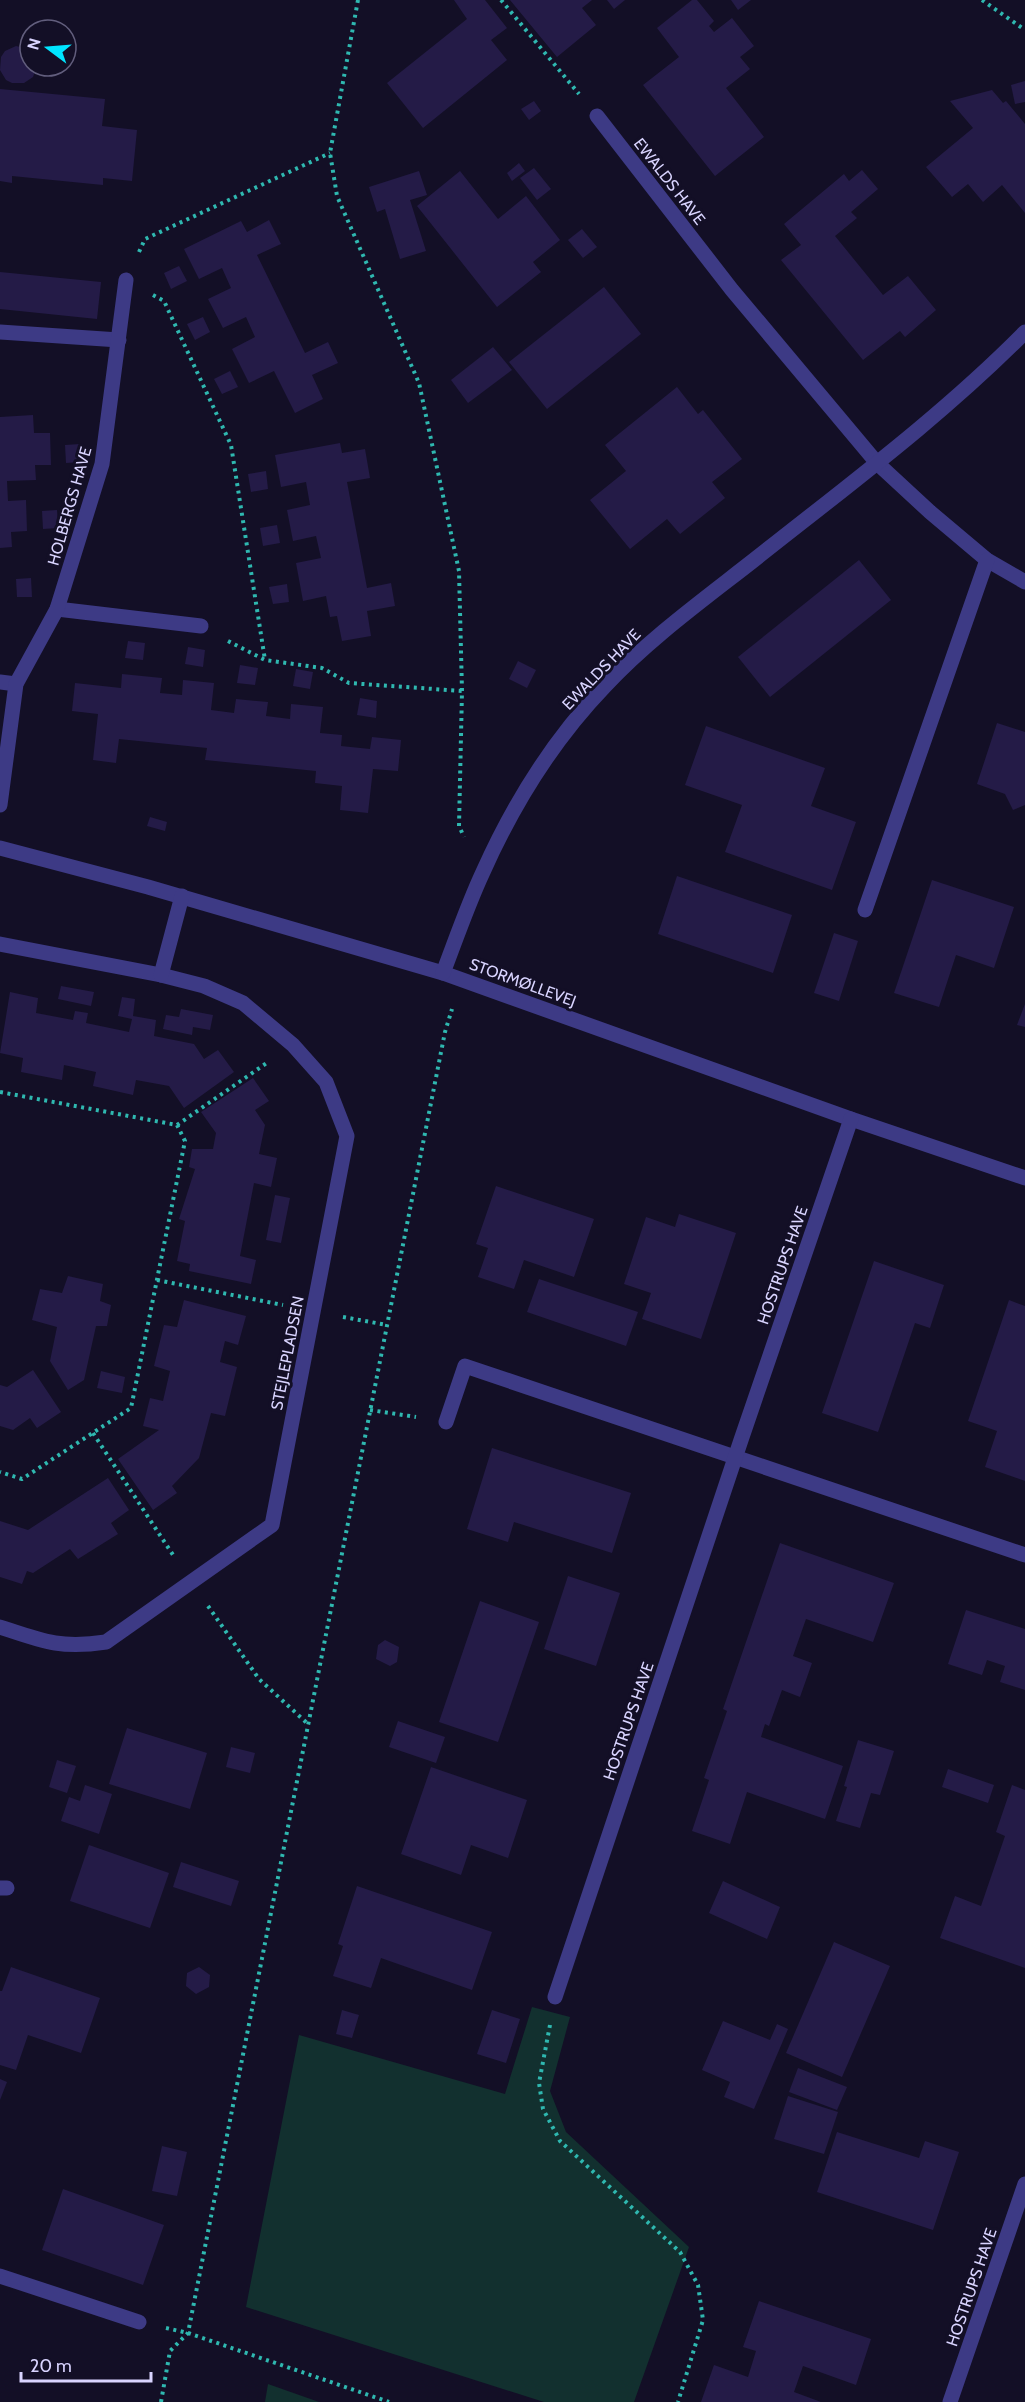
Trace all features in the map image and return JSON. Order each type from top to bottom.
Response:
[{"type":"street","name":"EWALDS HAVE","points":[[597,116],[732,290],[877,463],[987,561],[1025,582]]},
{"type":"street","name":"HOLBERGS HAVE","points":[[0,805],[8,683],[57,609],[102,464],[126,280]]},
{"type":"street","points":[[0,332],[119,340]]},
{"type":"street","name":"EWALDS HAVE","points":[[443,973],[483,873],[504,829],[535,777],[567,731],[604,687],[652,641],[877,463],[966,387],[1025,332]]},
{"type":"street","points":[[865,910],[987,561]]},
{"type":"street","points":[[57,609],[201,627]]},
{"type":"street","name":"STORMØLLEVEJ","points":[[0,848],[182,896],[443,973],[851,1119],[1025,1178]]},
{"type":"street","points":[[161,975],[182,896]]},
{"type":"street","name":"STEJLEPLADSEN","points":[[0,944],[161,975],[204,986],[243,1003],[293,1045],[326,1082],[347,1136],[272,1525],[106,1642],[80,1646],[55,1644],[0,1627]]},
{"type":"street","name":"HOSTRUPS HAVE","points":[[555,1997],[735,1457],[851,1119]]},
{"type":"street","points":[[446,1422],[465,1366],[1025,1555]]},
{"type":"street","name":"HOSTRUPS HAVE","points":[[950,2402],[1025,2184]]},
{"type":"street","points":[[0,2276],[139,2322]]},
{"type":"path","points":[[358,0],[330,153],[337,196],[419,383],[459,571],[462,691],[459,826],[483,873]]},
{"type":"path","points":[[501,0],[597,116]]},
{"type":"path","points":[[982,0],[1025,30]]},
{"type":"path","points":[[265,660],[231,445],[164,301],[126,280],[145,239],[330,153]]},
{"type":"path","points":[[201,627],[265,660],[322,668],[349,683],[462,691]]},
{"type":"path","points":[[161,2402],[170,2351],[188,2333],[445,1032],[461,979]]},
{"type":"path","points":[[0,1092],[177,1125],[293,1045]]},
{"type":"path","points":[[0,1472],[22,1479],[131,1408],[185,1141],[177,1125]]},
{"type":"path","points":[[157,1280],[387,1325]]},
{"type":"path","points":[[370,1410],[446,1422]]},
{"type":"path","points":[[555,1997],[539,2083],[543,2109],[560,2141],[680,2252],[698,2285],[704,2320],[678,2402]]},
{"type":"path","points":[[139,2322],[188,2333],[389,2402]]},
{"type":"green space","points":[[532,2007],[570,2017],[550,2091],[566,2132],[689,2247],[634,2402],[544,2402],[246,2307],[299,2035],[505,2094]]},
{"type":"green space","points":[[268,2384],[319,2402],[265,2402]]},
{"type":"building","points":[[454,0],[485,0],[507,28],[491,40],[507,60],[423,128],[387,83],[467,19]]},
{"type":"building","points":[[510,0],[592,0],[582,8],[596,25],[557,57]]},
{"type":"building","points":[[607,0],[625,0],[614,9]]},
{"type":"building","points":[[692,0],[697,0],[714,21],[709,26],[714,32],[732,18],[754,46],[740,57],[750,69],[726,88],[764,137],[715,176],[643,85],[679,57],[657,28]]},
{"type":"building","points":[[731,0],[751,0],[738,10]]},
{"type":"building","points":[[18,46],[18,78],[32,78],[24,83],[12,83],[6,80],[0,70],[1,57],[5,51]]},
{"type":"building","points":[[1025,81],[1025,102],[1015,104],[1011,85]]},
{"type":"building","points":[[0,89],[105,99],[102,126],[137,130],[132,181],[103,178],[103,185],[12,176],[12,183],[0,181]]},
{"type":"building","points":[[992,90],[1003,103],[1006,101],[1025,124],[1025,213],[1002,185],[983,202],[968,184],[952,197],[926,167],[973,128],[950,101]]},
{"type":"building","points":[[534,101],[541,111],[529,120],[521,109]]},
{"type":"building","points":[[519,163],[525,171],[512,181],[507,173]]},
{"type":"building","points":[[534,168],[551,189],[537,200],[520,178]]},
{"type":"building","points":[[862,170],[878,189],[851,212],[857,218],[835,236],[883,295],[908,276],[936,310],[905,337],[900,331],[863,360],[781,260],[801,245],[784,224],[844,174],[849,181]]},
{"type":"building","points":[[419,171],[427,195],[410,200],[426,251],[400,259],[385,209],[377,212],[369,187]]},
{"type":"building","points":[[460,171],[498,219],[526,196],[560,240],[533,262],[541,272],[497,307],[417,206]]},
{"type":"building","points":[[269,220],[281,244],[257,255],[305,353],[328,342],[338,363],[312,375],[323,399],[295,413],[274,371],[249,383],[232,349],[255,337],[246,317],[223,328],[208,299],[231,288],[222,268],[199,279],[184,249],[241,221],[247,232]]},
{"type":"building","points":[[582,229],[597,247],[583,258],[568,240]]},
{"type":"building","points":[[179,266],[187,281],[171,289],[164,273]]},
{"type":"building","points":[[0,272],[101,282],[97,319],[0,309]]},
{"type":"building","points":[[604,287],[641,334],[547,409],[509,362]]},
{"type":"building","points":[[203,317],[210,332],[195,340],[187,324]]},
{"type":"building","points":[[493,347],[512,370],[468,403],[451,380]]},
{"type":"building","points":[[230,371],[238,387],[222,394],[214,379]]},
{"type":"building","points":[[677,387],[698,414],[703,410],[742,459],[712,482],[725,498],[680,534],[667,519],[630,549],[590,500],[626,471],[605,445]]},
{"type":"building","points":[[33,415],[34,433],[50,433],[51,465],[35,465],[36,480],[7,481],[8,501],[26,500],[27,531],[11,532],[12,547],[0,548],[0,417]]},
{"type":"building","points":[[340,443],[342,453],[365,449],[370,478],[347,482],[367,588],[391,583],[395,606],[367,611],[371,636],[342,641],[337,616],[330,617],[326,596],[303,601],[296,563],[321,558],[316,536],[293,541],[287,510],[310,505],[306,482],[281,487],[275,455]]},
{"type":"building","points":[[80,444],[81,462],[66,463],[65,445]]},
{"type":"building","points":[[266,471],[268,489],[251,492],[248,474]]},
{"type":"building","points":[[57,510],[58,528],[43,529],[42,511]]},
{"type":"building","points":[[277,525],[280,543],[263,546],[260,528]]},
{"type":"building","points":[[859,560],[891,600],[770,697],[738,657]]},
{"type":"building","points":[[31,578],[32,597],[17,597],[16,579]]},
{"type":"building","points":[[287,584],[289,602],[273,604],[269,587]]},
{"type":"building","points":[[128,641],[145,643],[143,660],[125,658]]},
{"type":"building","points":[[188,647],[205,650],[203,667],[185,664]]},
{"type":"building","points":[[518,661],[536,670],[527,688],[509,679]]},
{"type":"building","points":[[240,665],[258,668],[255,685],[237,683]]},
{"type":"building","points":[[296,669],[313,672],[310,689],[293,686]]},
{"type":"building","points":[[122,674],[162,678],[160,693],[182,695],[183,680],[214,683],[211,710],[234,713],[236,699],[268,702],[266,716],[290,719],[291,704],[323,707],[320,733],[342,735],[341,746],[370,749],[372,737],[401,740],[398,771],[373,769],[368,813],[340,810],[342,786],[315,783],[316,771],[205,760],[207,748],[119,739],[116,763],[93,760],[98,714],[72,711],[75,683],[121,688]]},
{"type":"building","points":[[360,698],[377,701],[376,718],[357,715]]},
{"type":"building","points":[[997,723],[1025,732],[1025,805],[1013,810],[1005,794],[977,784]]},
{"type":"building","points":[[706,726],[825,768],[811,806],[856,822],[832,890],[725,852],[742,805],[685,785]]},
{"type":"building","points":[[150,817],[167,822],[165,831],[147,826]]},
{"type":"building","points":[[677,876],[792,915],[773,973],[658,934]]},
{"type":"building","points":[[932,880],[1014,907],[994,968],[956,955],[939,1007],[894,993]]},
{"type":"building","points":[[834,933],[858,941],[839,1001],[814,993]]},
{"type":"building","points":[[61,986],[94,992],[91,1006],[58,999]]},
{"type":"building","points":[[10,992],[38,998],[36,1013],[73,1020],[75,1011],[88,1013],[86,1023],[129,1032],[132,1019],[118,1016],[122,997],[135,999],[133,1016],[156,1020],[154,1036],[194,1044],[204,1059],[218,1050],[234,1072],[184,1108],[169,1086],[136,1080],[133,1095],[93,1086],[96,1072],[64,1065],[62,1080],[21,1072],[23,1058],[0,1053]]},
{"type":"building","points":[[1025,1004],[1025,1027],[1017,1025]]},
{"type":"building","points":[[181,1009],[213,1015],[210,1030],[193,1027],[192,1035],[163,1029],[166,1015],[179,1017]]},
{"type":"building","points":[[253,1078],[269,1101],[255,1110],[265,1125],[259,1154],[277,1158],[271,1187],[254,1183],[240,1256],[256,1260],[251,1284],[189,1271],[190,1264],[177,1261],[185,1221],[179,1219],[195,1169],[189,1167],[192,1149],[213,1149],[216,1133],[201,1112]]},
{"type":"building","points":[[496,1186],[594,1219],[574,1277],[524,1260],[514,1289],[478,1277],[488,1248],[476,1244]]},
{"type":"building","points":[[275,1195],[290,1198],[281,1243],[266,1240]]},
{"type":"building","points":[[679,1214],[736,1233],[701,1339],[642,1319],[651,1293],[624,1284],[646,1217],[675,1227]]},
{"type":"building","points":[[874,1261],[944,1285],[930,1328],[915,1323],[878,1432],[822,1413]]},
{"type":"building","points":[[68,1276],[103,1284],[100,1301],[111,1305],[107,1326],[96,1326],[84,1380],[68,1390],[50,1361],[57,1327],[32,1320],[40,1289],[62,1293]]},
{"type":"building","points":[[539,1279],[638,1312],[626,1346],[527,1312]]},
{"type":"building","points":[[184,1300],[246,1316],[238,1345],[225,1341],[220,1362],[237,1367],[225,1416],[211,1413],[199,1458],[172,1486],[177,1493],[153,1510],[118,1459],[159,1430],[143,1426],[150,1398],[163,1401],[170,1371],[154,1366],[164,1325],[177,1327]]},
{"type":"building","points":[[1009,1300],[1025,1306],[1025,1481],[985,1467],[997,1431],[968,1421]]},
{"type":"building","points":[[33,1370],[61,1412],[37,1428],[30,1418],[13,1430],[0,1426],[0,1385],[7,1387]]},
{"type":"building","points":[[101,1371],[125,1377],[122,1393],[97,1388]]},
{"type":"building","points":[[492,1448],[631,1493],[612,1553],[514,1522],[508,1542],[467,1529]]},
{"type":"building","points":[[108,1478],[129,1510],[111,1523],[118,1534],[78,1559],[70,1549],[33,1573],[27,1571],[22,1584],[0,1577],[0,1521],[28,1530]]},
{"type":"building","points":[[780,1543],[894,1583],[873,1642],[806,1619],[793,1656],[812,1663],[800,1697],[782,1690],[769,1726],[765,1724],[761,1737],[843,1766],[825,1819],[747,1792],[730,1844],[692,1831],[709,1780],[704,1778],[727,1711],[723,1709]]},
{"type":"building","points":[[568,1576],[620,1593],[596,1666],[544,1649]]},
{"type":"building","points":[[480,1601],[539,1622],[498,1742],[439,1722]]},
{"type":"building","points":[[966,1610],[1025,1629],[1025,1690],[1000,1682],[1005,1666],[987,1660],[982,1675],[948,1664]]},
{"type":"building","points":[[385,1640],[399,1647],[397,1662],[390,1666],[376,1659],[378,1645]]},
{"type":"building","points":[[398,1721],[445,1737],[436,1763],[389,1747]]},
{"type":"building","points":[[127,1728],[207,1753],[190,1809],[109,1784]]},
{"type":"building","points":[[858,1740],[894,1751],[880,1795],[871,1793],[860,1828],[836,1821]]},
{"type":"building","points":[[231,1747],[255,1753],[250,1773],[226,1767]]},
{"type":"building","points":[[57,1760],[76,1766],[67,1793],[49,1787]]},
{"type":"building","points":[[431,1767],[527,1800],[508,1858],[471,1845],[461,1875],[401,1854]]},
{"type":"building","points":[[948,1769],[994,1785],[988,1803],[942,1787]]},
{"type":"building","points":[[85,1785],[112,1794],[99,1834],[61,1821],[69,1797],[80,1801]]},
{"type":"building","points":[[1012,1785],[1025,1790],[1025,1968],[940,1938],[955,1896],[981,1906],[1005,1836],[996,1832]]},
{"type":"building","points":[[89,1845],[169,1873],[150,1928],[70,1901]]},
{"type":"building","points":[[181,1862],[239,1881],[231,1906],[173,1887]]},
{"type":"building","points":[[723,1881],[780,1907],[767,1939],[709,1913]]},
{"type":"building","points":[[357,1886],[492,1932],[472,1990],[381,1958],[371,1988],[333,1976],[343,1946],[338,1944]]},
{"type":"building","points":[[834,1942],[890,1966],[842,2077],[786,2053]]},
{"type":"building","points":[[11,1967],[100,1998],[81,2053],[28,2035],[16,2070],[0,2065],[0,1991],[2,1991]]},
{"type":"building","points":[[199,1967],[210,1975],[209,1987],[196,1994],[186,1986],[187,1973]]},
{"type":"building","points":[[342,2010],[359,2015],[352,2038],[336,2034]]},
{"type":"building","points":[[492,2010],[520,2019],[506,2063],[477,2054]]},
{"type":"building","points":[[723,2021],[770,2040],[777,2024],[788,2029],[754,2109],[724,2097],[730,2082],[702,2070]]},
{"type":"building","points":[[798,2068],[847,2087],[837,2110],[789,2092]]},
{"type":"building","points":[[0,2079],[7,2082],[0,2100]]},
{"type":"building","points":[[788,2096],[838,2112],[824,2154],[774,2139]]},
{"type":"building","points":[[837,2132],[919,2158],[925,2141],[959,2152],[933,2230],[817,2192]]},
{"type":"building","points":[[162,2146],[187,2152],[177,2196],[152,2191]]},
{"type":"building","points":[[63,2189],[164,2225],[143,2285],[42,2250]]},
{"type":"building","points":[[759,2301],[871,2339],[856,2385],[803,2366],[794,2392],[821,2402],[701,2402],[714,2365],[748,2377],[756,2351],[743,2347]]}]
